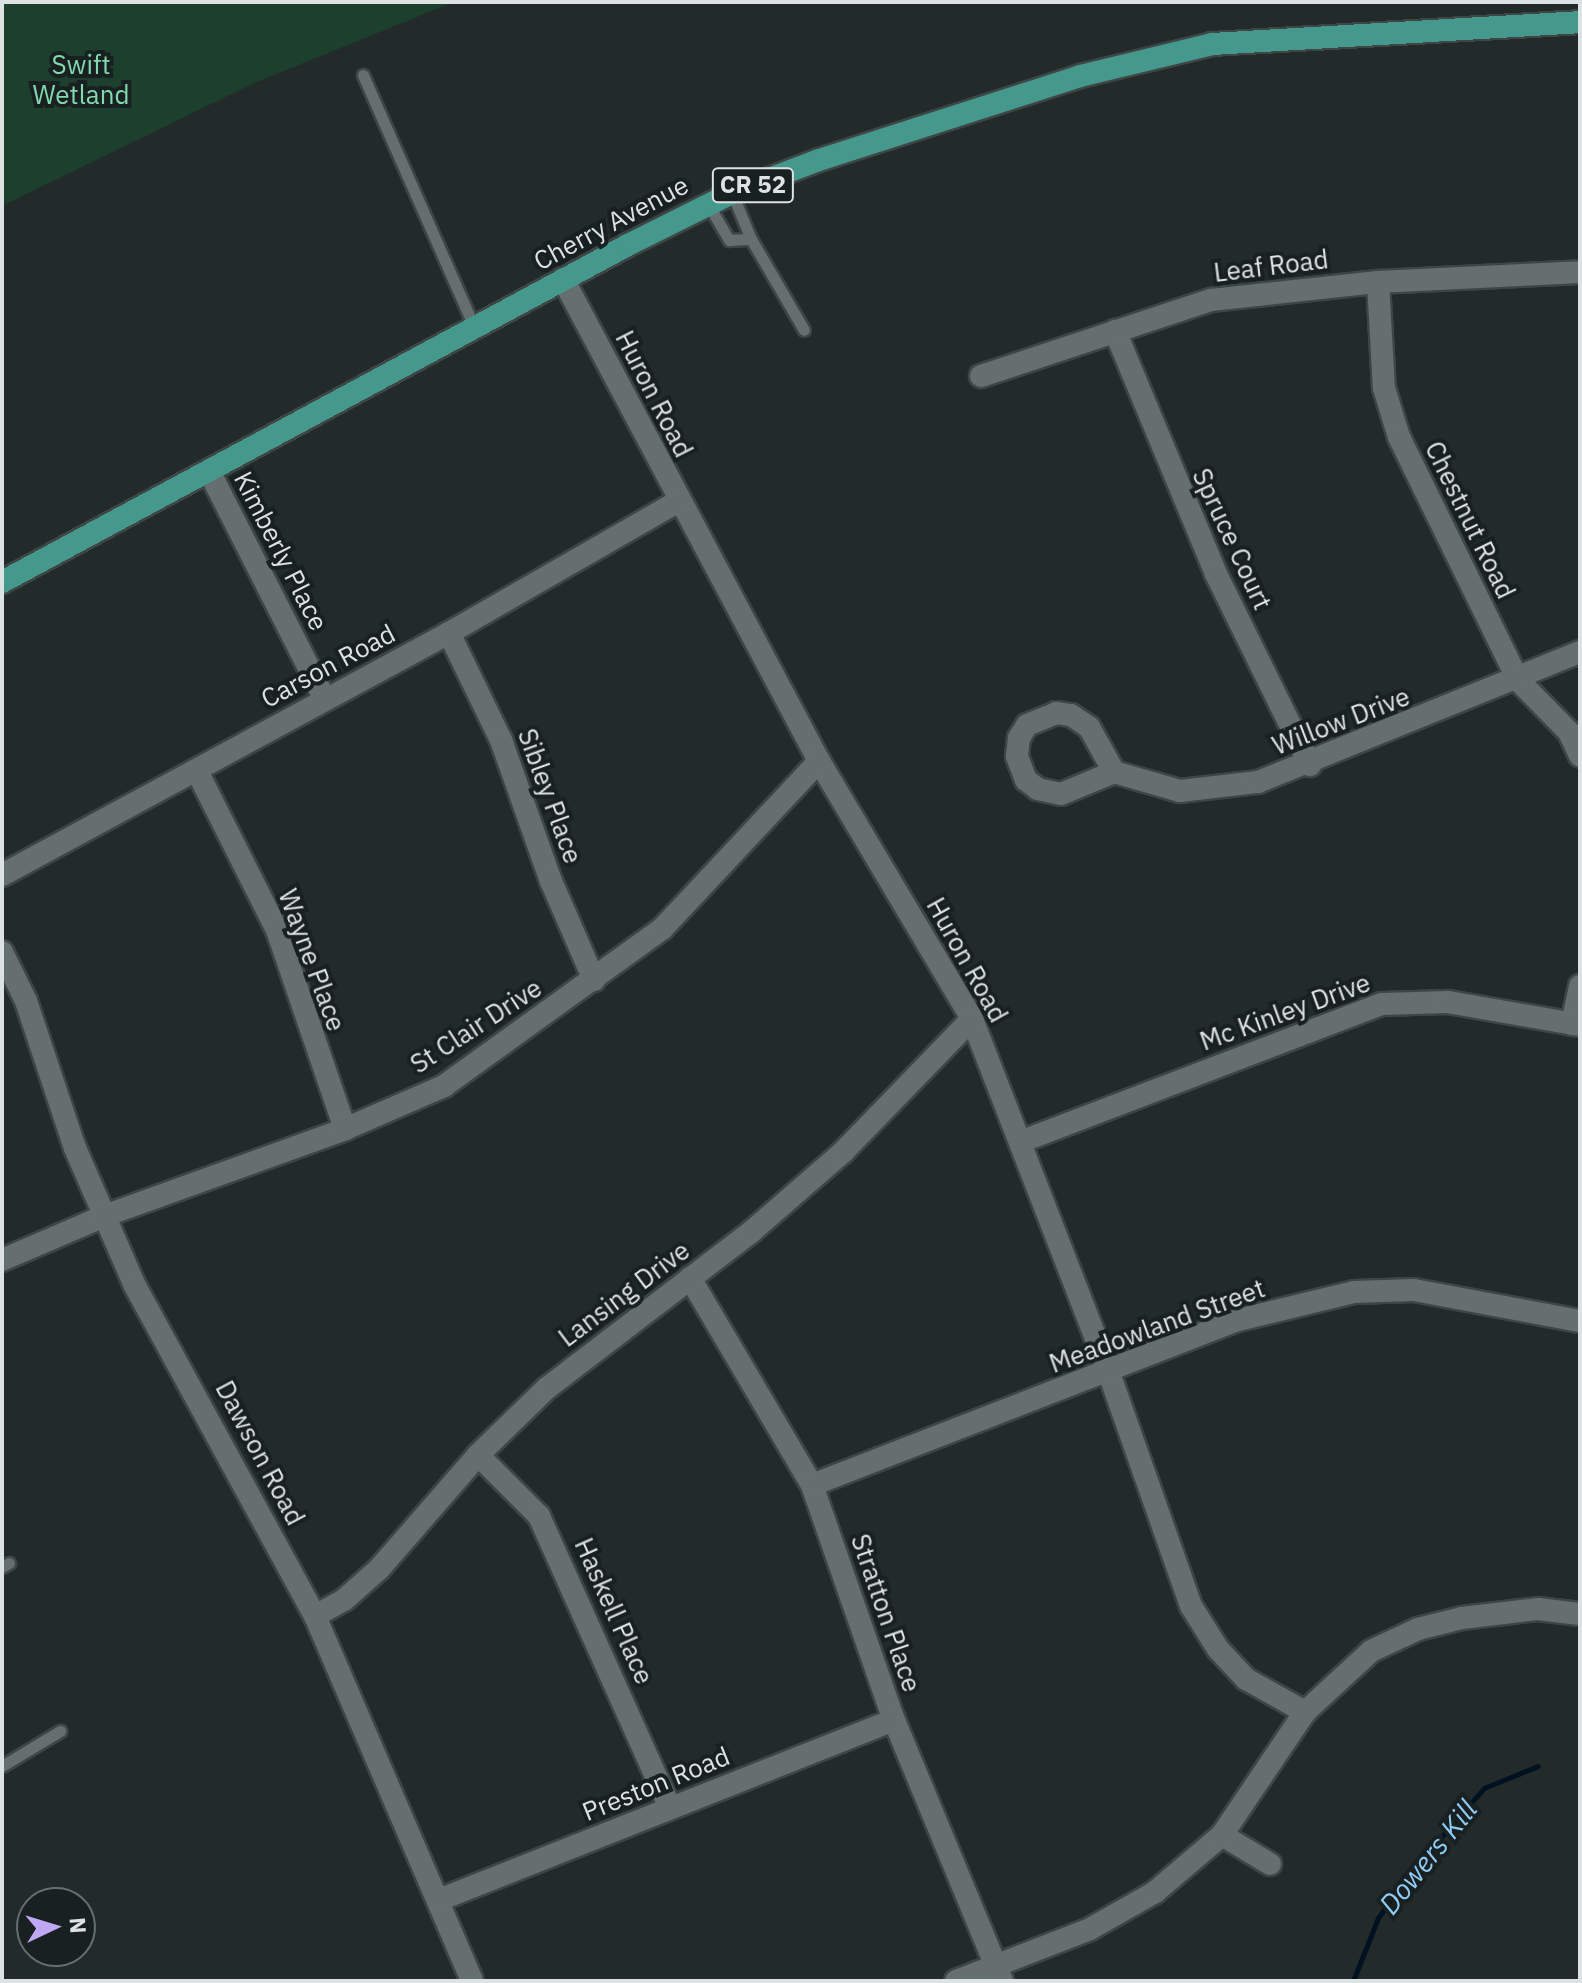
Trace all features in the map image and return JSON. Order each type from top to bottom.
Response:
[{"type":"main road","name":"Cherry Avenue","points":[[2,582],[563,279],[732,193],[1151,56],[1263,39],[1580,22]]},
{"type":"street","name":"Leaf Road","points":[[981,376],[1211,300],[1378,282],[1580,272]]},
{"type":"street","name":"Huron Road","points":[[563,279],[677,502],[819,761],[972,1019],[1109,1373],[1191,1606],[1218,1649],[1246,1679],[1305,1712]]},
{"type":"street","name":"Chestnut Road","points":[[1378,282],[1384,388],[1399,437],[1518,680],[1569,732],[1580,756]]},
{"type":"street","name":"Spruce Court","points":[[1115,331],[1216,574],[1310,765]]},
{"type":"street","name":"Kimberly Place","points":[[209,471],[324,698]]},
{"type":"street","name":"Carson Road","points":[[2,875],[449,633],[677,502]]},
{"type":"street","name":"Sibley Place","points":[[449,633],[501,740],[551,881],[594,980]]},
{"type":"street","name":"Willow Drive","points":[[1114,772],[1180,791],[1206,792],[1310,765],[1580,652]]},
{"type":"street","name":"St Clair Drive","points":[[2,1260],[104,1216],[345,1129],[444,1086],[662,929],[819,761]]},
{"type":"street","name":"Wayne Place","points":[[197,771],[277,930],[345,1129]]},
{"type":"street","name":"Dawson Road","points":[[2,952],[26,1001],[75,1148],[135,1286],[315,1616],[472,1981]]},
{"type":"street","points":[[1576,1024],[1580,986]]},
{"type":"street","name":"Mc Kinley Drive","points":[[1020,1142],[1382,1004],[1448,1002],[1576,1024]]},
{"type":"street","name":"Lansing Drive","points":[[315,1616],[344,1600],[379,1569],[478,1455],[547,1388],[690,1278],[843,1152],[972,1019]]},
{"type":"street","name":"Stratton Place","points":[[690,1278],[812,1485],[894,1720],[999,1973]]},
{"type":"street","name":"Meadowland Street","points":[[812,1485],[1109,1373],[1234,1321],[1354,1292],[1414,1290],[1498,1301],[1580,1321]]},
{"type":"street","name":"Haskell Place","points":[[478,1455],[539,1516],[670,1808]]},
{"type":"street","points":[[956,1981],[999,1973],[1090,1929],[1155,1892],[1222,1835],[1305,1712],[1352,1664],[1418,1629],[1506,1611],[1580,1614]]},
{"type":"street","name":"Preston Road","points":[[439,1900],[894,1720]]},
{"type":"street","points":[[1222,1835],[1270,1864]]},
{"type":"lane","points":[[363,75],[474,327]]},
{"type":"lane","points":[[732,193],[751,239],[804,330]]},
{"type":"lane","points":[[708,204],[729,240],[751,239]]},
{"type":"lane","points":[[2,1766],[60,1731]]},
{"type":"green space","name":"Swift Wetland","points":[[2,2],[454,2],[254,83],[2,206]]},
{"type":"waterway","name":"Dowers Kill","points":[[1353,1981],[1378,1918],[1409,1874],[1484,1788],[1538,1766]]}]
